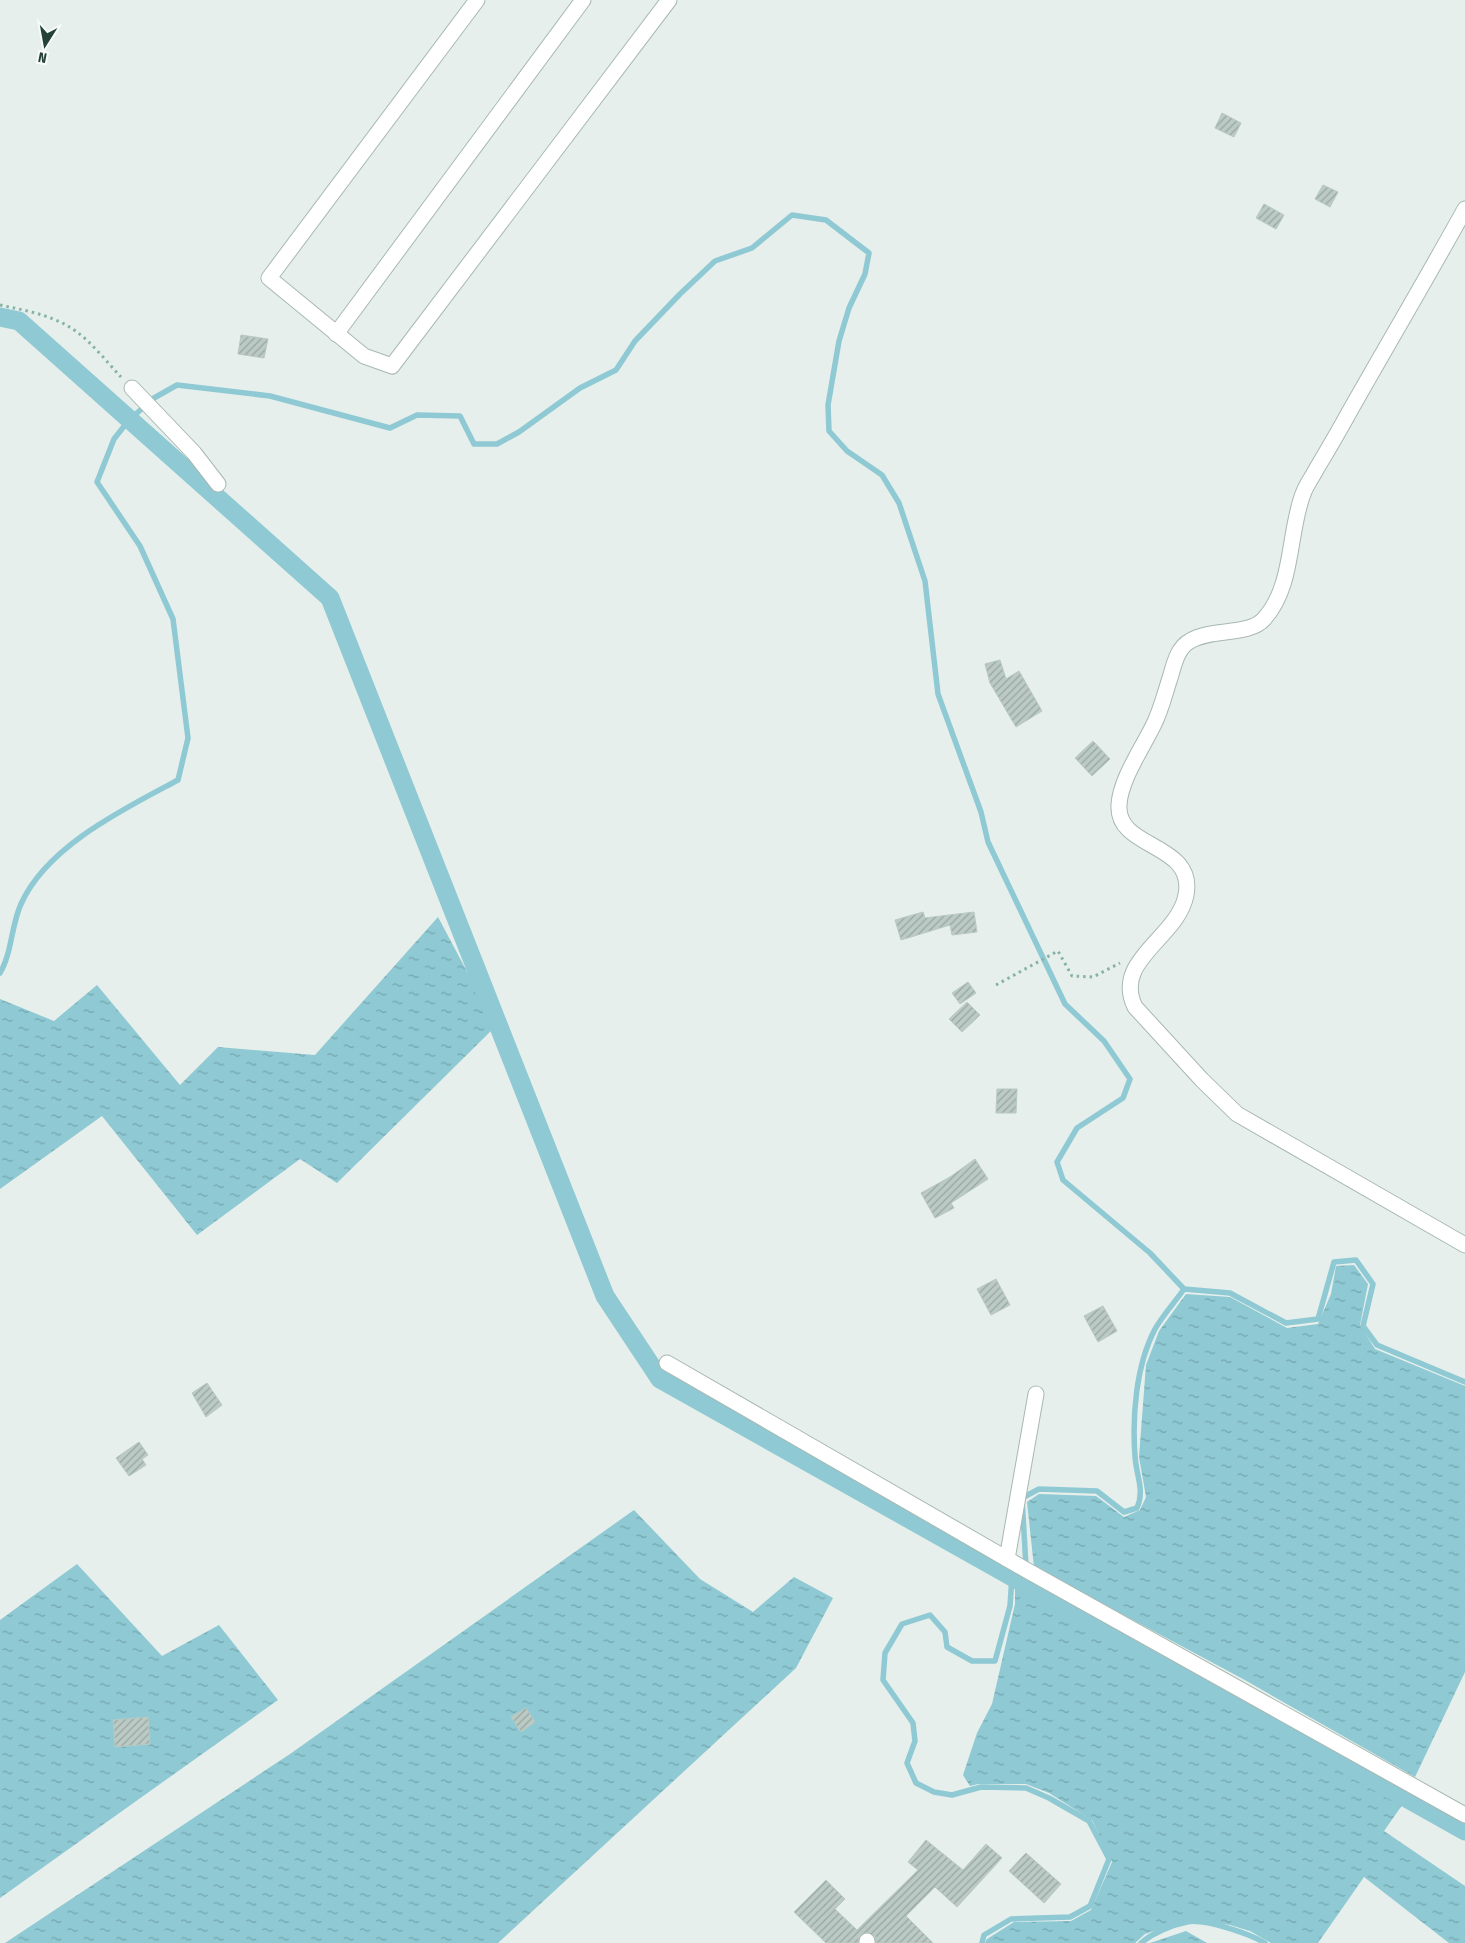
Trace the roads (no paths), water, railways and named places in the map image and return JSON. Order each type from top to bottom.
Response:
[{"type":"street","points":[[477,0],[269,278],[364,356],[392,366],[669,0]]},
{"type":"street","points":[[336,334],[583,0]]},
{"type":"street","points":[[1465,209],[1303,494],[1282,586],[1274,606],[1262,621],[1242,629],[1203,634],[1188,642],[1178,653],[1155,722],[1122,790],[1118,806],[1122,820],[1130,832],[1181,864],[1187,880],[1186,896],[1181,910],[1133,971],[1129,985],[1130,996],[1135,1008],[1236,1114],[1465,1245]]},
{"type":"street","points":[[132,388],[194,453],[218,484]]},
{"type":"street","points":[[667,1363],[1024,1569],[1465,1815]]},
{"type":"street","points":[[1007,1559],[1036,1394]]},
{"type":"water","points":[[438,917],[496,1026],[337,1183],[300,1159],[197,1235],[102,1116],[0,1189],[0,999],[54,1021],[97,985],[180,1085],[218,1047],[315,1055]]},
{"type":"water","points":[[1354,1265],[1368,1284],[1360,1325],[1375,1349],[1465,1386],[1465,1672],[1415,1777],[1243,1679],[1034,1567],[1027,1502],[1039,1494],[1096,1496],[1124,1517],[1140,1510],[1146,1497],[1139,1457],[1146,1365],[1159,1331],[1186,1294],[1230,1297],[1287,1328],[1318,1324],[1331,1294],[1336,1266]]},
{"type":"water","points":[[634,1510],[700,1579],[753,1612],[794,1577],[833,1598],[796,1668],[498,1943],[5,1943],[290,1754]]},
{"type":"water","points":[[77,1564],[162,1656],[219,1625],[278,1700],[0,1898],[0,1620]]},
{"type":"water","points":[[1015,1583],[1405,1801],[1384,1831],[1465,1886],[1465,1943],[1449,1943],[1364,1877],[1318,1943],[1271,1943],[1250,1931],[1230,1925],[1190,1919],[1145,1934],[1135,1943],[985,1943],[987,1939],[1014,1922],[1071,1921],[1091,1910],[1112,1862],[1092,1820],[1049,1793],[1026,1784],[978,1784],[970,1786],[963,1775],[977,1733],[992,1704],[1015,1604]]},
{"type":"water","points":[[1186,1931],[1207,1943],[1150,1943]]},
{"type":"waterway","points":[[0,973],[7,957],[18,912],[33,883],[49,864],[89,831],[134,803],[178,780],[188,738],[173,619],[140,546],[97,482],[114,439],[129,420],[154,398],[177,385],[270,396],[390,428],[417,415],[460,416],[474,444],[497,444],[519,432],[580,388],[616,370],[635,341],[715,261],[752,248],[792,215],[826,220],[869,253],[865,274],[849,308],[839,341],[828,405],[829,431],[847,451],[882,475],[899,503],[925,581],[938,694],[981,812],[988,842],[1065,1004],[1104,1041],[1130,1079],[1123,1098],[1077,1128],[1057,1162],[1063,1180],[1150,1253],[1184,1289],[1230,1293],[1286,1323],[1318,1319],[1334,1262],[1356,1260],[1373,1284],[1363,1326],[1377,1345],[1465,1382]]},
{"type":"waterway","points":[[0,317],[19,321],[330,598],[605,1296],[660,1379],[1465,1831]]},
{"type":"waterway","points":[[982,1943],[984,1935],[1011,1919],[1070,1917],[1090,1906],[1109,1859],[1089,1821],[1049,1798],[1026,1788],[981,1787],[952,1795],[934,1792],[916,1783],[907,1763],[915,1741],[913,1723],[883,1680],[885,1653],[902,1624],[930,1615],[945,1632],[947,1647],[972,1661],[995,1661],[1010,1606],[1012,1576],[1026,1566],[1022,1498],[1039,1489],[1097,1491],[1124,1512],[1137,1508],[1140,1489],[1135,1456],[1134,1424],[1143,1358],[1155,1329],[1184,1289]]},
{"type":"waterway","points":[[1141,1943],[1169,1927],[1195,1921],[1227,1928],[1249,1935],[1265,1943]]}]
